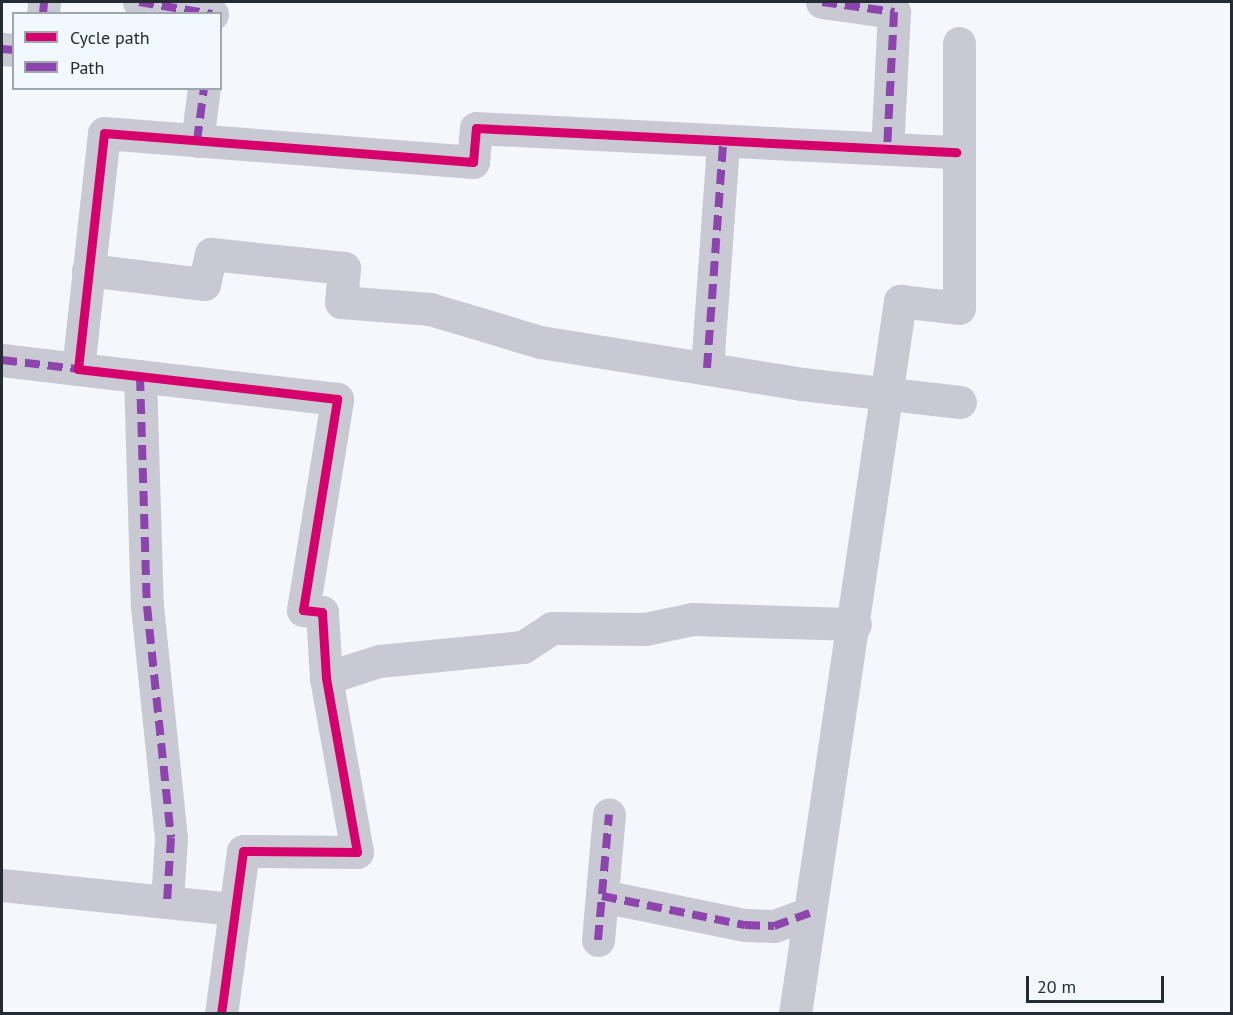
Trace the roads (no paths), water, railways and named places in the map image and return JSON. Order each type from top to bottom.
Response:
[{"type":"street","points":[[139,2],[200,12]]},
{"type":"street","points":[[822,2],[894,12],[887,149]]},
{"type":"street","points":[[795,1014],[855,624],[900,301],[959,308],[957,152],[959,43]]},
{"type":"street","points":[[197,141],[204,90]]},
{"type":"street","points":[[78,369],[104,133],[473,162],[476,128],[723,143],[957,152]]},
{"type":"street","points":[[707,368],[723,143]]},
{"type":"street","points":[[88,270],[204,284],[211,254],[344,268],[341,302],[430,309],[540,342],[707,368],[960,402]]},
{"type":"street","points":[[2,360],[337,399],[303,610],[322,612],[326,678],[357,852],[243,851],[221,1014]]},
{"type":"street","points":[[140,376],[147,606],[171,838],[167,902]]},
{"type":"street","points":[[326,678],[379,661],[523,647],[552,628],[645,629],[692,619],[855,624]]},
{"type":"street","points":[[598,940],[609,814]]},
{"type":"street","points":[[2,885],[235,909]]},
{"type":"street","points":[[602,896],[745,925],[774,926],[810,913]]}]
